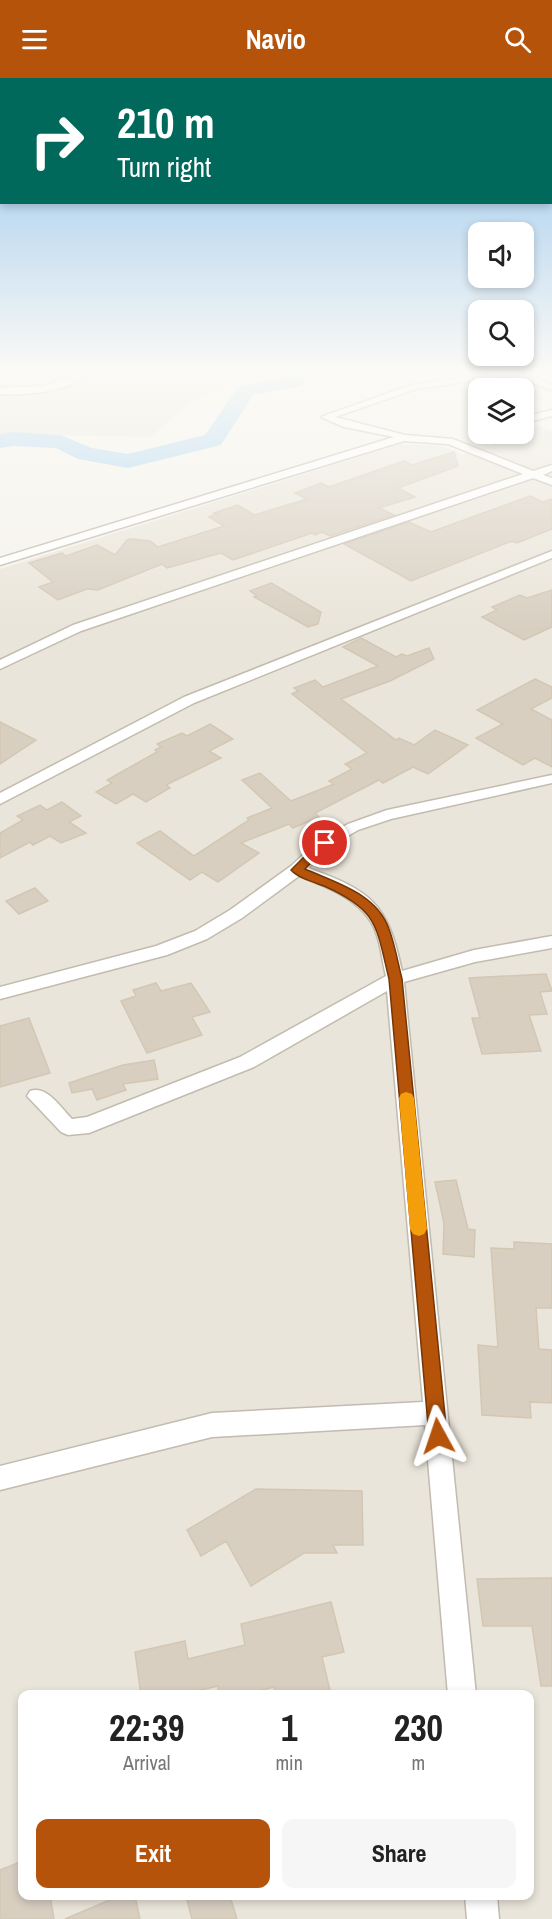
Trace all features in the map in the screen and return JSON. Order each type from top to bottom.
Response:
[{"type":"street","points":[[0,562],[335,459]]},
{"type":"street","points":[[494,459],[552,482]]},
{"type":"street","points":[[0,665],[77,628],[552,468]]},
{"type":"street","points":[[0,799],[189,700],[552,554]]},
{"type":"street","points":[[0,993],[161,951],[201,935],[236,914],[297,870],[325,843],[353,827],[387,815],[552,779]]},
{"type":"street","points":[[297,870],[349,893],[369,907],[383,928],[395,979],[462,1690]]},
{"type":"street","points":[[37,1096],[68,1127],[89,1125],[248,1062],[395,979],[474,956],[552,942]]},
{"type":"street","points":[[0,1478],[212,1425],[436,1413]]},
{"type":"street","points":[[481,1900],[483,1919]]},
{"type":"shaded area","points":[[352,459],[552,459],[552,1919],[0,1919],[0,569]]},
{"type":"building","points":[[432,459],[456,459],[458,466],[398,488],[415,497],[379,508],[394,515],[330,536],[322,532],[315,535],[312,533],[233,560],[221,553],[167,568],[162,564],[98,590],[87,589],[58,600],[39,587],[53,582],[29,563],[62,553],[66,556],[97,545],[115,555],[127,540],[131,539],[150,541],[158,547],[224,526],[209,517],[238,505],[254,515],[307,499],[295,493],[321,483],[329,487],[404,461],[412,465]]},
{"type":"building","points":[[530,496],[543,502],[552,499],[552,529],[517,543],[512,541],[411,581],[344,544],[409,522],[431,532]]},
{"type":"building","points":[[271,583],[321,612],[318,624],[308,627],[254,597],[257,596],[250,591]]},
{"type":"building","points":[[552,590],[552,627],[524,640],[482,617],[497,610],[492,607],[520,595],[527,598]]},
{"type":"building","points":[[361,638],[396,657],[402,654],[407,656],[429,648],[434,659],[390,681],[341,699],[396,740],[399,738],[414,745],[435,730],[468,745],[428,774],[413,767],[383,783],[379,780],[315,813],[319,817],[293,828],[289,824],[241,843],[259,853],[218,882],[202,872],[190,880],[137,843],[160,831],[194,856],[249,820],[247,818],[272,808],[242,780],[260,773],[291,801],[334,784],[329,781],[352,769],[345,764],[367,753],[292,694],[298,691],[294,688],[315,680],[323,687],[378,666],[343,647]]},
{"type":"building","points":[[535,679],[552,687],[552,698],[531,709],[552,720],[552,767],[535,758],[523,765],[476,738],[503,724],[477,710]]},
{"type":"building","points":[[0,722],[36,740],[0,764]]},
{"type":"building","points":[[210,724],[233,739],[209,751],[221,758],[166,785],[170,788],[146,802],[133,794],[116,804],[96,792],[112,783],[107,780],[157,752],[155,750],[161,747],[157,744],[182,733],[187,736]]},
{"type":"building","points":[[62,802],[81,816],[69,822],[86,833],[61,843],[50,836],[33,845],[30,842],[0,858],[0,833],[23,820],[17,816],[40,805],[47,810]]},
{"type":"building","points":[[35,888],[48,901],[19,914],[6,901]]},
{"type":"building","points":[[546,974],[552,991],[540,992],[547,1014],[529,1015],[541,1051],[482,1054],[472,1018],[480,1018],[469,978]]},
{"type":"building","points":[[156,983],[161,991],[191,983],[210,1012],[192,1017],[202,1035],[147,1053],[121,1001],[136,996],[133,990]]},
{"type":"building","points":[[29,1018],[50,1073],[0,1087],[0,1026]]},
{"type":"building","points":[[154,1060],[158,1079],[123,1084],[126,1090],[97,1100],[92,1089],[72,1093],[69,1083],[123,1065]]},
{"type":"building","points":[[456,1180],[468,1229],[475,1230],[474,1257],[443,1254],[444,1223],[435,1182]]},
{"type":"building","points":[[514,1242],[552,1244],[552,1308],[536,1308],[539,1349],[552,1350],[552,1403],[530,1402],[531,1418],[482,1415],[478,1345],[498,1347],[491,1248],[514,1249]]},
{"type":"building","points":[[256,1489],[362,1491],[363,1545],[333,1545],[337,1553],[304,1553],[251,1586],[226,1541],[201,1556],[187,1530]]},
{"type":"building","points":[[552,1578],[552,1686],[541,1686],[532,1626],[483,1626],[477,1579]]},
{"type":"building","points":[[331,1602],[344,1652],[322,1657],[330,1690],[275,1690],[274,1687],[262,1690],[218,1690],[218,1686],[201,1690],[140,1690],[135,1652],[185,1641],[188,1659],[245,1645],[241,1624]]},
{"type":"building","points":[[18,1863],[18,1900],[51,1900],[54,1919],[0,1919],[0,1870]]},
{"type":"building","points":[[110,1900],[136,1900],[140,1919],[65,1919]]},
{"type":"building","points":[[187,1900],[231,1900],[237,1919],[192,1919]]},
{"type":"waterway","points":[[115,459],[128,461],[136,459]]},
{"type":"slow traffic","points":[[406,1098],[419,1229]]},
{"type":"route","points":[[325,843],[297,870],[349,893],[369,907],[383,928],[395,979],[438,1436]]}]
